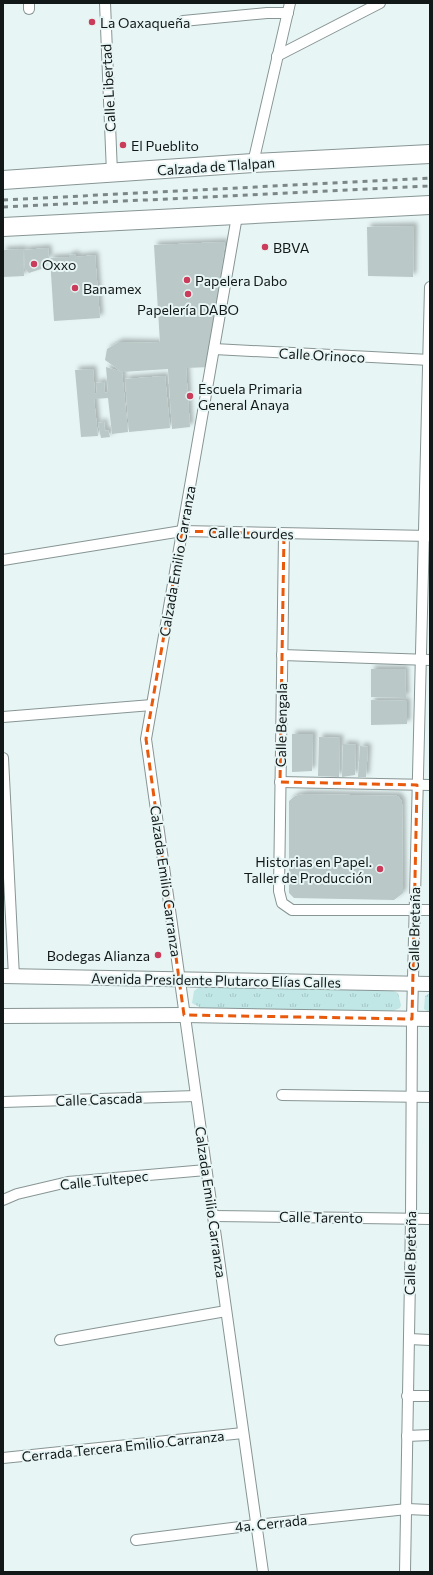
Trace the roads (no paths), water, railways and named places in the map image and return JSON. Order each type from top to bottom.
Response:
[{"type":"highway","name":"Calzada de Tlalpan","points":[[3,180],[253,163],[430,154]]},
{"type":"highway","points":[[3,227],[430,205]]},
{"type":"main road","name":"Avenida Presidente Plutarco Elías Calles","points":[[8,976],[430,984]]},
{"type":"main road","points":[[3,1016],[184,1015],[430,1019]]},
{"type":"street","name":"Calle Libertad","points":[[104,3],[112,173]]},
{"type":"street","points":[[277,56],[380,3]]},
{"type":"street","points":[[183,21],[267,13],[289,8],[253,163]]},
{"type":"street","name":"Calzada Emilio Carranza","points":[[237,216],[146,739],[263,1572]]},
{"type":"street","name":"Calle Bretaña","points":[[405,1572],[414,910],[417,785],[426,660],[430,287]]},
{"type":"street","name":"Calle Orinoco","points":[[214,349],[429,360]]},
{"type":"street","name":"Calle Lourdes","points":[[3,560],[182,531],[427,536]]},
{"type":"street","name":"Calle Bengala","points":[[284,534],[279,891],[282,903],[292,910],[414,910]]},
{"type":"street","points":[[282,655],[426,660]]},
{"type":"street","points":[[3,717],[152,705]]},
{"type":"street","points":[[3,758],[8,976]]},
{"type":"street","points":[[280,782],[430,785]]},
{"type":"street","points":[[414,910],[430,910]]},
{"type":"street","points":[[282,1095],[430,1097]]},
{"type":"street","name":"Calle Cascada","points":[[3,1102],[196,1096]]},
{"type":"street","name":"Calle Tultepec","points":[[3,1200],[17,1194],[68,1182],[206,1170]]},
{"type":"street","name":"Calle Tarento","points":[[213,1216],[430,1219]]},
{"type":"street","points":[[60,1340],[226,1311]]},
{"type":"street","points":[[409,1339],[430,1340]]},
{"type":"street","points":[[408,1396],[430,1396]]},
{"type":"street","name":"Cerrada Tercera Emilio Carranza","points":[[3,1458],[243,1433]]},
{"type":"street","points":[[407,1436],[430,1435]]},
{"type":"street","name":"4a. Cerrada","points":[[136,1540],[256,1525],[407,1509],[430,1510]]},
{"type":"railway","points":[[3,200],[430,178]]},
{"type":"railway","points":[[3,207],[430,186]]},
{"type":"place","name":"La Oaxaqueña","points":[[92,22]]},
{"type":"place","name":"El Pueblito","points":[[123,145]]},
{"type":"place","name":"BBVA","points":[[265,247]]},
{"type":"place","name":"Oxxo","points":[[34,264]]},
{"type":"place","name":"Papelera Dabo","points":[[187,280]]},
{"type":"place","name":"Banamex","points":[[75,288]]},
{"type":"place","name":"Papelería DABO","points":[[188,294]]},
{"type":"place","name":"Escuela Primaria General Anaya","points":[[190,396]]},
{"type":"place","name":"Historias en Papel. Taller de Producción","points":[[380,869]]},
{"type":"place","name":"Bodegas Alianza","points":[[158,955]]}]
